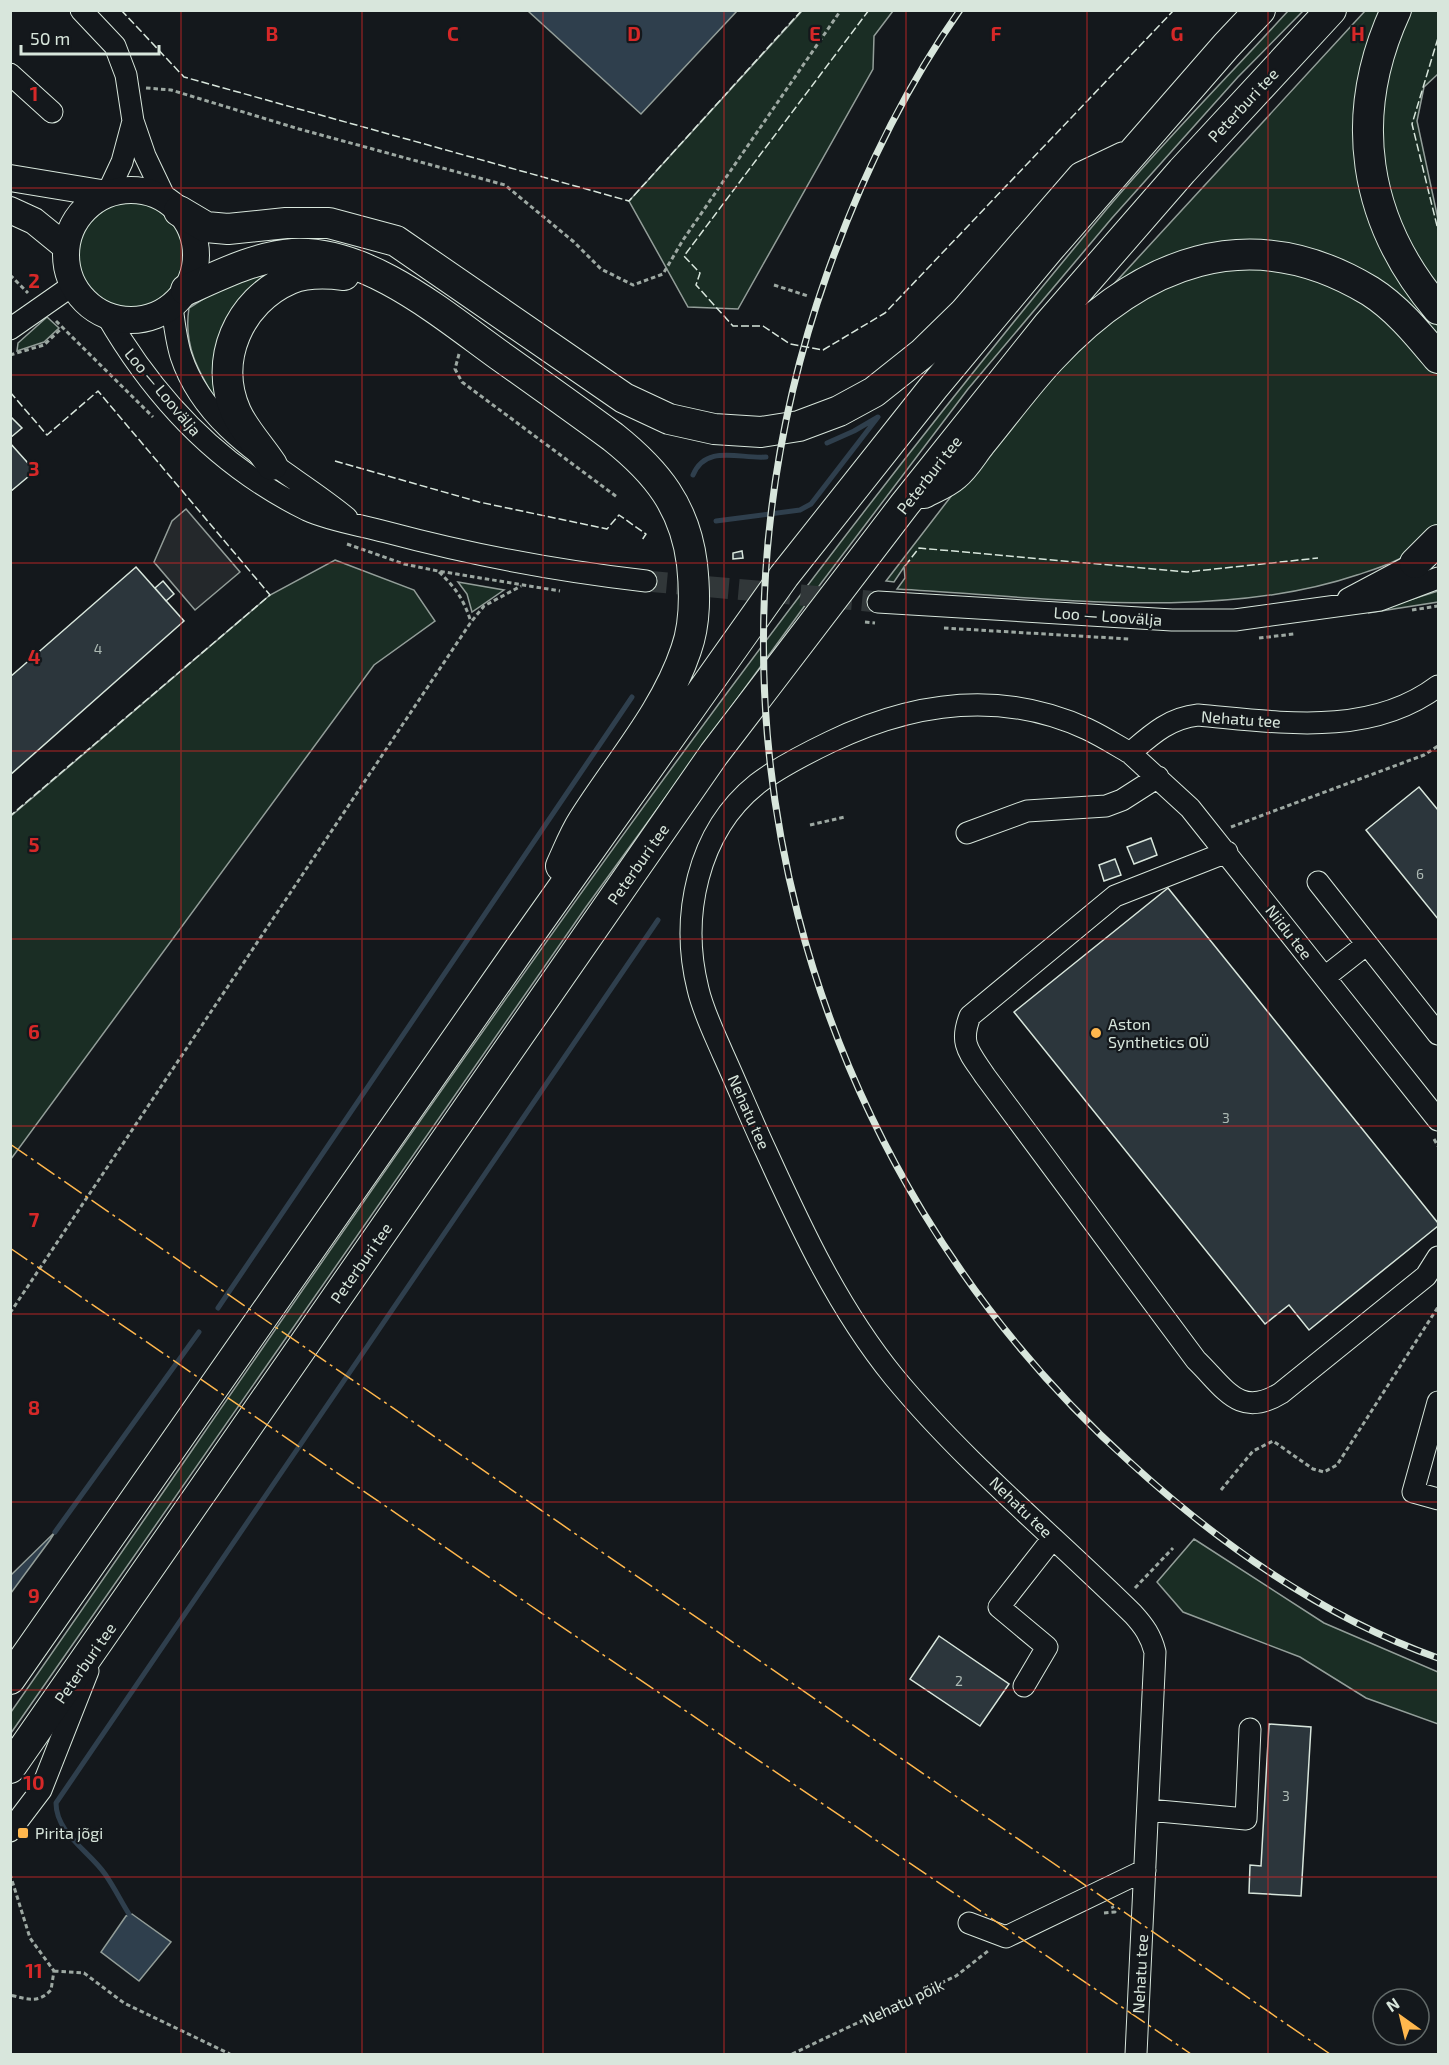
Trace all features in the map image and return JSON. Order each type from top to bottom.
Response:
[{"type":"highway","points":[[10,1679],[523,944],[784,576],[933,388],[1260,10]]},
{"type":"highway","name":"Peterburi tee","points":[[13,1759],[99,1643],[714,754],[905,504],[1048,325],[1182,171],[1331,10]]},
{"type":"highway","points":[[1396,10],[1380,55],[1366,109],[1368,149],[1374,190],[1389,235],[1413,275],[1438,309]]},
{"type":"highway","points":[[172,205],[210,227],[228,229],[286,223],[328,223],[396,241],[624,398],[669,419],[714,429],[761,432],[799,426],[839,411],[874,392],[923,353],[964,313],[1082,177],[1135,152]]},
{"type":"highway","points":[[179,298],[244,264],[293,254],[321,256],[356,265],[427,304],[639,458],[669,495],[688,537],[696,596],[687,649],[660,706],[582,823],[523,944]]},
{"type":"highway","points":[[905,504],[955,475],[1048,361],[1081,327],[1113,300],[1175,268],[1226,254],[1270,254],[1301,260],[1371,292],[1407,321],[1438,358]]},
{"type":"highway","points":[[272,465],[236,412],[229,384],[227,361],[236,328],[256,300],[291,279],[322,273],[383,278]]},
{"type":"highway","points":[[1431,564],[1438,540]]},
{"type":"main road","points":[[10,178],[107,194],[137,191],[172,205],[191,229],[196,250],[194,271],[179,298],[157,315],[141,320],[124,320],[107,316],[81,298],[72,285],[66,267],[66,247],[70,230],[79,215],[92,202],[107,194]]},
{"type":"main road","points":[[10,210],[34,221],[66,247]]},
{"type":"street","points":[[81,10],[115,45],[128,86],[133,121],[145,156],[172,205]]},
{"type":"street","points":[[10,74],[52,112]]},
{"type":"street","points":[[107,194],[122,162],[133,121]]},
{"type":"street","points":[[10,329],[72,285]]},
{"type":"street","name":"Loo — Loovälja","points":[[179,298],[181,355],[197,391],[218,421],[272,465],[318,493],[355,524]]},
{"type":"street","name":"Loo — Loovälja","points":[[107,316],[124,345],[182,419],[219,454],[266,488],[310,511],[430,544],[561,571],[646,581]]},
{"type":"street","name":"Loo — Loovälja","points":[[878,602],[1172,620],[1235,620],[1337,604],[1431,564]]},
{"type":"street","name":"Nehatu tee","points":[[1136,2055],[1155,1652],[1145,1627],[924,1412],[862,1334],[816,1260],[759,1137],[698,992],[691,952],[691,911],[696,882],[718,828],[735,805],[756,784],[782,767],[855,730],[896,714],[933,706],[968,704],[1006,706],[1041,713],[1087,729],[1130,753],[1179,717],[1198,715],[1336,723],[1365,719],[1399,708],[1438,686]]},
{"type":"street","name":"Niidu tee","points":[[1130,753],[1190,808],[1212,834],[1438,1120]]},
{"type":"street","points":[[967,833],[1027,811],[1106,806],[1122,800],[1158,777]]},
{"type":"street","points":[[1227,852],[1115,896],[970,1016],[964,1031],[964,1043],[984,1076],[1196,1360],[1236,1398],[1250,1404],[1257,1404],[1281,1393],[1426,1276],[1438,1257]]},
{"type":"street","points":[[1318,882],[1438,1034]]},
{"type":"street","points":[[1325,977],[1367,944]]},
{"type":"street","points":[[1438,1402],[1413,1492],[1438,1499]]},
{"type":"street","points":[[1024,1686],[1047,1647],[999,1607],[1053,1538]]},
{"type":"street","points":[[10,1831],[41,1790],[99,1643]]},
{"type":"street","points":[[1148,1809],[1246,1819],[1250,1729]]},
{"type":"street","points":[[969,1923],[1006,1937],[1145,1870]]},
{"type":"path","points":[[128,86],[171,90],[299,129],[505,185],[574,242],[601,269],[633,285],[663,274],[683,240],[841,10]]},
{"type":"path","points":[[10,274],[41,306]]},
{"type":"path","points":[[774,285],[808,296]]},
{"type":"path","points":[[10,355],[44,345],[63,327]]},
{"type":"path","points":[[472,336],[457,357],[455,369],[462,382],[617,497]]},
{"type":"path","points":[[438,571],[456,587],[465,602],[471,622]]},
{"type":"path","points":[[10,1313],[471,622],[484,606],[521,585]]},
{"type":"path","points":[[1212,834],[1424,755],[1438,746]]},
{"type":"path","points":[[810,825],[845,817]]},
{"type":"path","points":[[1221,1490],[1253,1451],[1273,1441],[1313,1469],[1324,1472],[1337,1465],[1438,1307]]},
{"type":"path","points":[[1120,1602],[1173,1548]]},
{"type":"path","points":[[10,1874],[30,1938],[54,1971],[51,1990],[39,1999],[31,2000],[10,1995]]},
{"type":"path","points":[[1101,1913],[1115,1912],[1105,1890]]},
{"type":"path","name":"Nehatu põik","points":[[792,2055],[956,1976],[1006,1937]]},
{"type":"path","points":[[54,1971],[84,1974],[124,2003],[230,2055]]},
{"type":"green space","points":[[802,11],[893,11],[874,36],[873,69],[738,309],[688,307],[629,201]]},
{"type":"green space","points":[[1288,11],[1303,11],[1238,77],[1112,218],[968,389],[822,582],[586,907],[11,1733],[11,1712],[406,1141],[674,764],[955,396],[1101,216]]},
{"type":"green space","points":[[1365,11],[1384,11],[1358,99],[1412,294],[1438,326],[1438,340],[1338,259],[1288,245],[1112,286]]},
{"type":"green space","points":[[1407,11],[1438,11],[1438,74],[1424,87],[1417,121],[1438,219],[1438,293],[1388,206],[1379,94]]},
{"type":"green space","points":[[130,200],[151,204],[169,216],[181,234],[185,255],[181,276],[169,294],[151,306],[130,310],[109,306],[91,294],[79,276],[75,255],[79,234],[91,216],[109,204]]},
{"type":"green space","points":[[1238,265],[1322,277],[1374,307],[1438,374],[1438,529],[1428,538],[1401,558],[1357,575],[1303,589],[1247,598],[1129,603],[897,589],[905,578],[904,567],[894,582],[886,581],[1002,430],[1082,340],[1165,284]]},
{"type":"green space","points":[[279,270],[241,298],[225,321],[215,361],[217,402],[198,368],[190,346],[189,308],[222,287]]},
{"type":"green space","points":[[47,317],[59,328],[44,342],[17,351],[18,343]]},
{"type":"green space","points":[[335,560],[414,590],[435,621],[374,665],[11,1159],[11,816],[270,595]]},
{"type":"green space","points":[[458,582],[504,590],[472,612],[467,594]]},
{"type":"green space","points":[[1438,591],[1438,602],[1368,613]]},
{"type":"green space","points":[[1194,1539],[1324,1623],[1438,1672],[1438,1724],[1366,1698],[1300,1657],[1183,1612],[1157,1582]]},
{"type":"shaded area","points":[[186,509],[240,572],[195,610],[154,562],[172,521]]},
{"type":"water","points":[[528,11],[737,11],[641,114]]},
{"type":"water","points":[[55,1532],[50,1540],[11,1593],[11,1575]]},
{"type":"water","points":[[132,1914],[171,1942],[139,1981],[101,1952],[126,1916]]},
{"type":"building","points":[[10,416],[22,428],[10,438]]},
{"type":"building","points":[[10,443],[35,471],[10,492]]},
{"type":"building","points":[[742,551],[743,558],[733,559],[733,553]]},
{"type":"building","points":[[136,567],[184,621],[10,775],[10,677]]},
{"type":"building","points":[[163,581],[174,594],[166,601],[155,588]]},
{"type":"building","points":[[1419,787],[1438,810],[1438,919],[1366,830]]},
{"type":"building","points":[[1151,838],[1157,855],[1134,864],[1127,847]]},
{"type":"building","points":[[1115,859],[1121,875],[1104,881],[1099,865]]},
{"type":"building","points":[[1168,888],[1438,1223],[1438,1226],[1309,1330],[1289,1305],[1265,1324],[1014,1012]]},
{"type":"building","points":[[939,1636],[1009,1684],[980,1726],[910,1679]]},
{"type":"building","points":[[1269,1724],[1311,1727],[1301,1896],[1249,1893],[1250,1865],[1261,1866]]},
{"type":"waterway","points":[[716,521],[800,510],[811,504],[878,417],[827,443]]},
{"type":"waterway","points":[[693,475],[699,465],[715,456],[766,457]]},
{"type":"waterway","points":[[218,1308],[632,697]]},
{"type":"waterway","points":[[129,1914],[105,1874],[61,1824],[56,1803],[658,920]]},
{"type":"waterway","points":[[55,1532],[199,1332]]},
{"type":"tunnel","points":[[646,581],[878,602]]},
{"type":"railway","points":[[960,10],[920,72],[884,138],[854,205],[827,274],[783,434],[764,596],[770,757],[798,915],[849,1067],[922,1211],[1017,1344],[1132,1464],[1166,1494],[1238,1550],[1276,1576],[1355,1622],[1438,1658]]},
{"type":"fence","points":[[121,10],[184,77],[629,201],[802,10]]},
{"type":"fence","points":[[869,10],[684,256],[700,273],[696,285],[733,326],[763,326],[790,344],[823,350],[885,313],[1174,10]]},
{"type":"fence","points":[[1438,38],[1412,124],[1438,230]]},
{"type":"fence","points":[[10,392],[47,435],[98,391],[270,595],[10,816]]},
{"type":"fence","points":[[335,461],[479,502],[607,529],[619,515],[646,534],[642,540]]},
{"type":"fence","points":[[905,566],[919,548],[1187,572],[1318,558]]},
{"type":"power","points":[[10,1144],[1330,2054]]},
{"type":"power","points":[[10,1248],[490,1578],[1191,2054]]},
{"type":"place","name":"Aston Synthetics OÜ","points":[[1096,1033]]},
{"type":"place","name":"Pirita jõgi","points":[[23,1833]]}]
